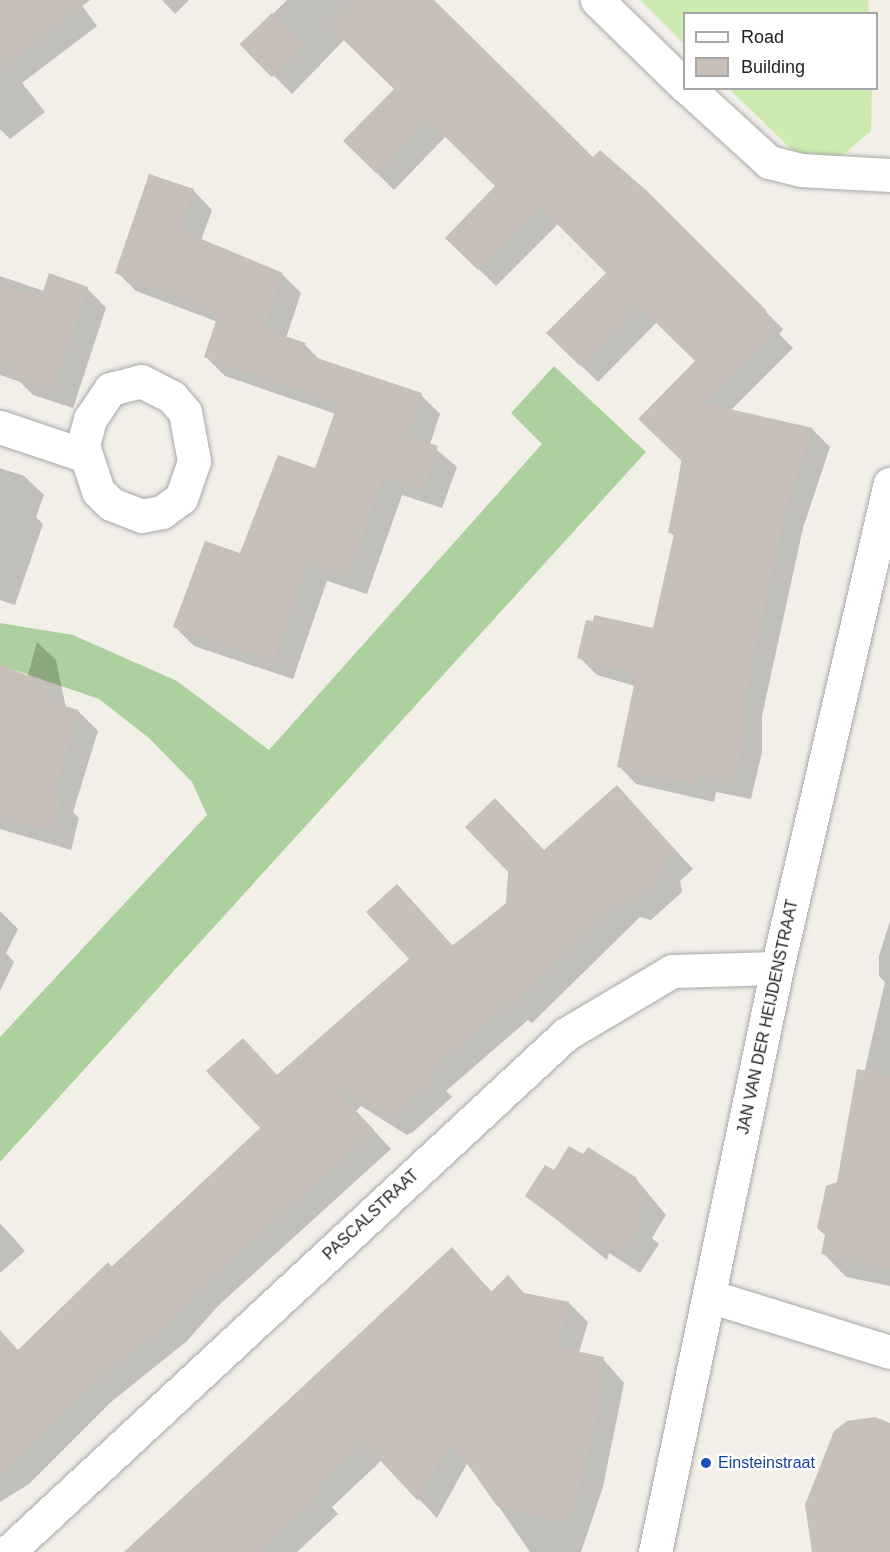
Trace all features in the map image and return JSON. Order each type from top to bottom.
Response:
[{"type":"street","points":[[597,0],[683,84]]},
{"type":"street","points":[[690,90],[769,162],[800,170],[890,175]]},
{"type":"street","points":[[0,427],[83,455]]},
{"type":"street","name":"JAN VAN DER HEIJDENSTRAAT","points":[[655,1552],[777,968],[890,484]]},
{"type":"street","name":"PASCALSTRAAT","points":[[8,1552],[566,1034],[672,971],[777,968]]},
{"type":"street","points":[[709,1296],[890,1352]]},
{"type":"green space","points":[[640,0],[868,0],[869,12],[683,12],[683,43]]},
{"type":"green space","points":[[730,90],[872,90],[871,131],[838,159],[811,158],[791,149]]},
{"type":"green space","points":[[554,366],[646,452],[0,1162],[0,1037],[207,815],[192,782],[149,738],[99,699],[0,665],[0,623],[73,635],[177,681],[269,750],[542,444],[511,413]]},
{"type":"building","points":[[0,0],[90,0],[0,69]]},
{"type":"building","points":[[353,0],[434,0],[593,157],[600,150],[648,192],[767,311],[762,315],[777,329],[703,403],[813,428],[786,509],[745,697],[745,734],[733,783],[698,775],[696,785],[617,767],[636,675],[577,658],[586,620],[593,621],[594,615],[653,628],[674,534],[668,533],[682,461],[638,419],[695,361],[638,305],[580,366],[546,333],[606,273],[540,207],[478,270],[445,238],[495,186],[428,120],[376,173],[343,141],[394,89],[328,25]]},
{"type":"building","points":[[272,13],[304,46],[272,77],[240,44]]},
{"type":"building","points":[[149,174],[194,189],[180,230],[283,273],[263,329],[306,343],[302,353],[422,393],[408,436],[438,446],[423,490],[383,477],[348,576],[308,562],[274,661],[173,627],[205,541],[240,553],[278,455],[315,468],[338,403],[204,357],[219,312],[115,273]]},
{"type":"building","points":[[49,273],[88,287],[53,390],[12,376],[15,368],[0,363],[0,283],[41,297]]},
{"type":"building","points":[[0,664],[47,684],[51,702],[79,710],[53,795],[61,797],[52,831],[0,816]]},
{"type":"building","points":[[617,785],[675,850],[662,862],[664,873],[632,902],[621,899],[512,1006],[508,1002],[429,1072],[435,1078],[395,1114],[388,1117],[341,1088],[338,1092],[374,1130],[200,1288],[169,1323],[92,1384],[0,1476],[0,1330],[18,1350],[108,1262],[112,1267],[260,1128],[206,1071],[243,1038],[277,1075],[409,959],[366,912],[397,884],[453,946],[506,903],[508,872],[465,827],[495,798],[544,850]]},
{"type":"building","points":[[857,1069],[890,1075],[890,1269],[821,1254],[825,1235],[817,1228],[826,1186],[837,1182]]},
{"type":"building","points":[[569,1146],[583,1154],[588,1147],[637,1178],[632,1185],[648,1194],[633,1219],[640,1223],[620,1255],[589,1235],[587,1242],[525,1196],[545,1165],[554,1170]]},
{"type":"building","points":[[452,1247],[491,1292],[508,1275],[524,1293],[570,1302],[557,1347],[604,1357],[597,1415],[571,1518],[566,1522],[497,1506],[451,1441],[418,1501],[363,1442],[315,1488],[321,1494],[257,1552],[126,1552]]},
{"type":"building","points":[[875,1417],[890,1423],[890,1552],[812,1552],[805,1505],[834,1431],[847,1421]]},
{"type":"place","name":"Einsteinstraat","points":[[706,1463]]}]
